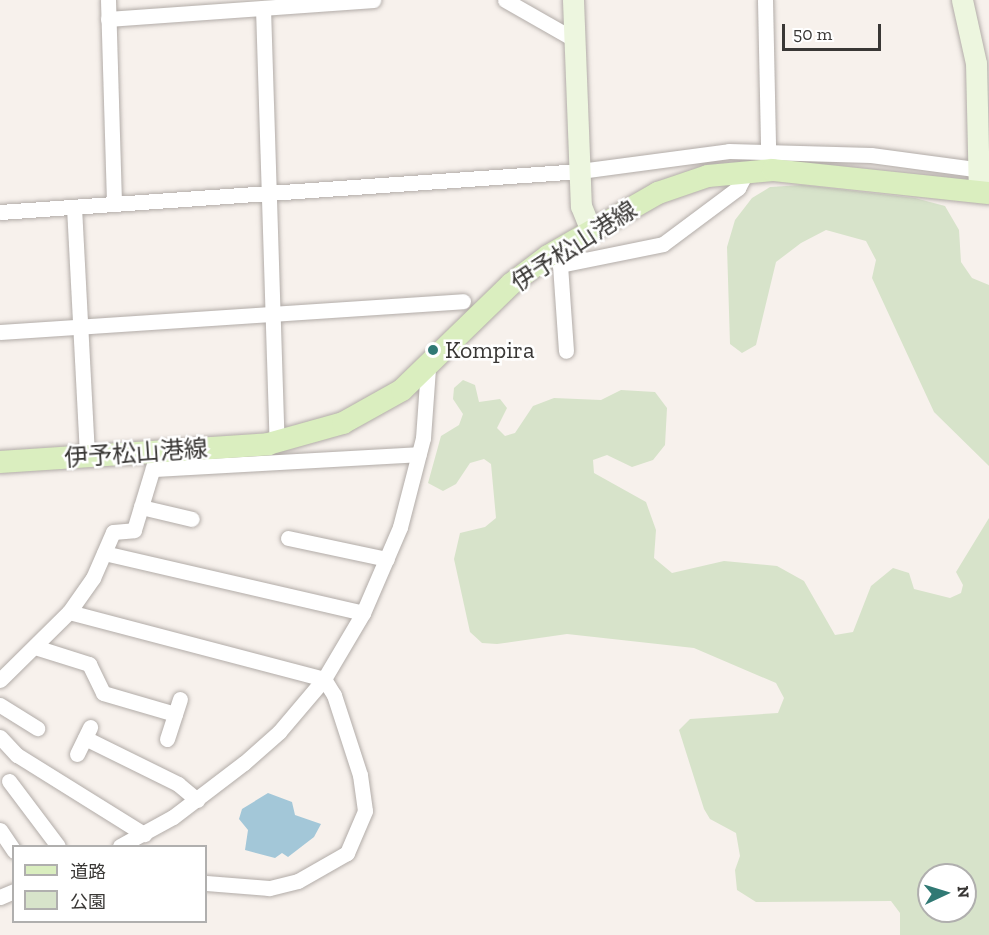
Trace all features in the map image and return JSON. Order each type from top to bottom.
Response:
[{"type":"main road","name":"伊予松山港線","points":[[0,462],[87,456],[156,460],[286,441],[366,412],[428,368],[511,284],[556,259],[591,231],[683,183],[747,171],[985,186]]},
{"type":"street","points":[[108,0],[114,203]]},
{"type":"street","points":[[108,19],[374,0]]},
{"type":"street","points":[[505,0],[574,40]]},
{"type":"street","points":[[573,0],[583,214],[591,231]]},
{"type":"street","points":[[765,0],[768,149]]},
{"type":"street","points":[[0,212],[580,171],[768,149],[871,155],[985,186],[976,63],[962,0]]},
{"type":"street","points":[[263,8],[272,313],[286,441],[303,460]]},
{"type":"street","points":[[566,351],[556,259],[668,242],[738,188],[747,171]]},
{"type":"street","points":[[74,207],[87,456]]},
{"type":"street","points":[[0,332],[463,301]]},
{"type":"street","points":[[122,845],[144,834],[197,800],[279,732],[324,679],[363,614],[387,559],[419,454],[428,368]]},
{"type":"street","points":[[0,680],[69,612],[104,553],[113,532],[134,530],[156,460],[303,460],[419,454]]},
{"type":"street","points":[[141,507],[192,519]]},
{"type":"street","points":[[288,538],[387,559]]},
{"type":"street","points":[[104,553],[363,614]]},
{"type":"street","points":[[69,612],[324,679]]},
{"type":"street","points":[[35,647],[89,664],[104,693],[177,707],[167,739]]},
{"type":"street","points":[[207,883],[269,888],[298,881],[347,853],[359,833],[365,811],[360,775],[324,679]]},
{"type":"street","points":[[0,705],[37,729]]},
{"type":"street","points":[[77,754],[87,733],[178,784],[197,800]]},
{"type":"street","points":[[0,737],[17,755],[144,834]]},
{"type":"street","points":[[9,781],[57,845]]},
{"type":"street","points":[[0,830],[12,848]]},
{"type":"green space","points":[[802,185],[915,198],[945,206],[959,230],[961,262],[972,278],[989,285],[989,466],[934,412],[872,278],[876,260],[866,241],[826,230],[801,243],[776,262],[756,345],[742,353],[730,344],[727,247],[735,220],[752,198],[770,187]]},
{"type":"green space","points":[[463,380],[475,385],[479,402],[500,399],[507,408],[497,428],[505,436],[515,433],[533,406],[554,398],[601,400],[621,390],[655,392],[667,408],[665,445],[653,460],[632,467],[607,455],[593,460],[594,473],[646,502],[656,530],[654,558],[672,573],[724,561],[777,566],[804,581],[835,635],[853,632],[871,586],[893,568],[909,573],[914,589],[950,598],[961,593],[963,585],[956,572],[989,518],[989,935],[900,935],[900,913],[891,901],[756,902],[737,890],[735,870],[740,856],[736,833],[710,819],[704,809],[679,730],[690,719],[778,713],[784,698],[776,683],[694,648],[567,634],[497,644],[482,643],[470,632],[454,559],[460,533],[485,527],[496,518],[491,464],[484,459],[470,463],[456,484],[443,491],[428,483],[441,436],[459,425],[463,414],[453,399],[454,388]]},
{"type":"water","points":[[268,793],[292,802],[295,815],[321,824],[314,837],[288,857],[282,853],[275,858],[245,850],[248,830],[239,819],[242,809]]},
{"type":"place","name":"Kompira","points":[[433,350]]}]
